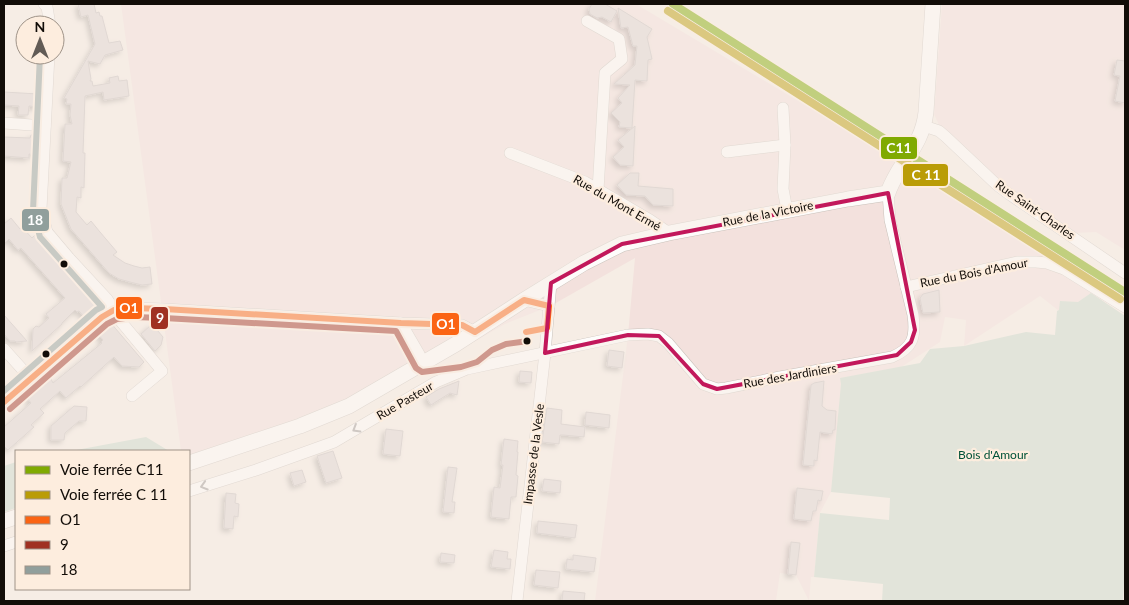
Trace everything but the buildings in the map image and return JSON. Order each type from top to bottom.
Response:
[{"type":"street","points":[[888,194],[893,181],[918,140],[924,126],[933,4]]},
{"type":"street","points":[[587,21],[619,39],[622,59],[605,73],[598,190]]},
{"type":"street","points":[[48,65],[41,209],[47,232],[108,298],[118,318],[162,372],[132,396]]},
{"type":"street","points":[[783,108],[785,145],[783,190],[787,210]]},
{"type":"street","points":[[4,123],[45,126]]},
{"type":"street","name":"Rue Saint-Charles","points":[[924,126],[939,131],[997,185],[1125,273]]},
{"type":"street","points":[[727,152],[785,145]]},
{"type":"street","name":"Rue du Mont Ermé","points":[[510,153],[585,182],[669,233]]},
{"type":"street","name":"Rue de la Victoire","points":[[190,463],[300,426],[349,406],[474,332],[584,263],[622,244],[787,210],[888,194]]},
{"type":"street","name":"Rue du Bois d'Amour","points":[[888,194],[890,220],[906,287],[1018,262],[1047,263],[1064,269],[1125,308]]},
{"type":"street","name":"Impasse de la Vesle","points":[[517,601],[551,283]]},
{"type":"street","name":"Rue des Jardiniers","points":[[628,335],[648,334],[659,336],[668,343],[703,384],[711,388],[726,388],[884,360],[897,355],[911,342],[915,330],[906,287]]},
{"type":"street","points":[[524,300],[549,306]]},
{"type":"street","points":[[4,402],[102,317],[114,310],[134,308],[164,309],[462,325],[474,332]]},
{"type":"street","points":[[401,323],[423,363]]},
{"type":"street","name":"Rue Pasteur","points":[[190,491],[256,470],[334,442],[436,382],[467,369],[628,335]]},
{"type":"street","points":[[4,348],[30,379]]},
{"type":"highlighted area","points":[[888,193],[915,330],[911,342],[897,355],[717,389],[703,384],[659,336],[628,335],[545,353],[551,283],[622,244]]},
{"type":"shaded area","points":[[121,4],[636,4],[909,167],[1043,251],[1091,293],[1125,316],[1059,311],[1040,296],[964,346],[966,320],[945,317],[940,342],[903,366],[820,513],[814,577],[811,577],[809,601],[796,575],[780,573],[776,601],[595,601],[628,335],[635,258],[554,304],[505,324],[350,413],[190,459],[190,450],[181,450]]},
{"type":"shaded area","points":[[942,4],[1125,4],[1125,250],[1096,232],[1075,233],[998,183],[940,127],[934,114]]},
{"type":"green space","name":"Bois d'Amour","points":[[1091,293],[1125,316],[1125,565],[1123,601],[882,601],[883,584],[814,577],[820,513],[889,520],[890,498],[831,492],[840,378],[920,363],[930,349],[964,346],[1026,332],[1055,335],[1057,311],[1059,310],[1060,301],[1078,302]]},
{"type":"green space","points":[[146,437],[167,450],[76,450]]},
{"type":"green space","points":[[15,462],[15,508],[4,512],[4,466]]},
{"type":"rail line","name":"C11","points":[[673,4],[1125,292]]},
{"type":"transit line","points":[[668,11],[1120,299]]},
{"type":"transit line","name":"18","points":[[4,391],[96,310],[102,307],[40,237],[33,211],[40,65]]},
{"type":"transit line","name":"O1","points":[[4,402],[102,317],[114,310],[133,308],[164,309],[462,325],[475,332],[524,300],[549,306],[547,328],[526,332]]},
{"type":"transit line","name":"9","points":[[10,409],[107,324],[117,319],[133,317],[164,318],[396,331],[416,368],[422,372],[461,367],[477,362],[492,350],[506,344],[528,341]]}]
